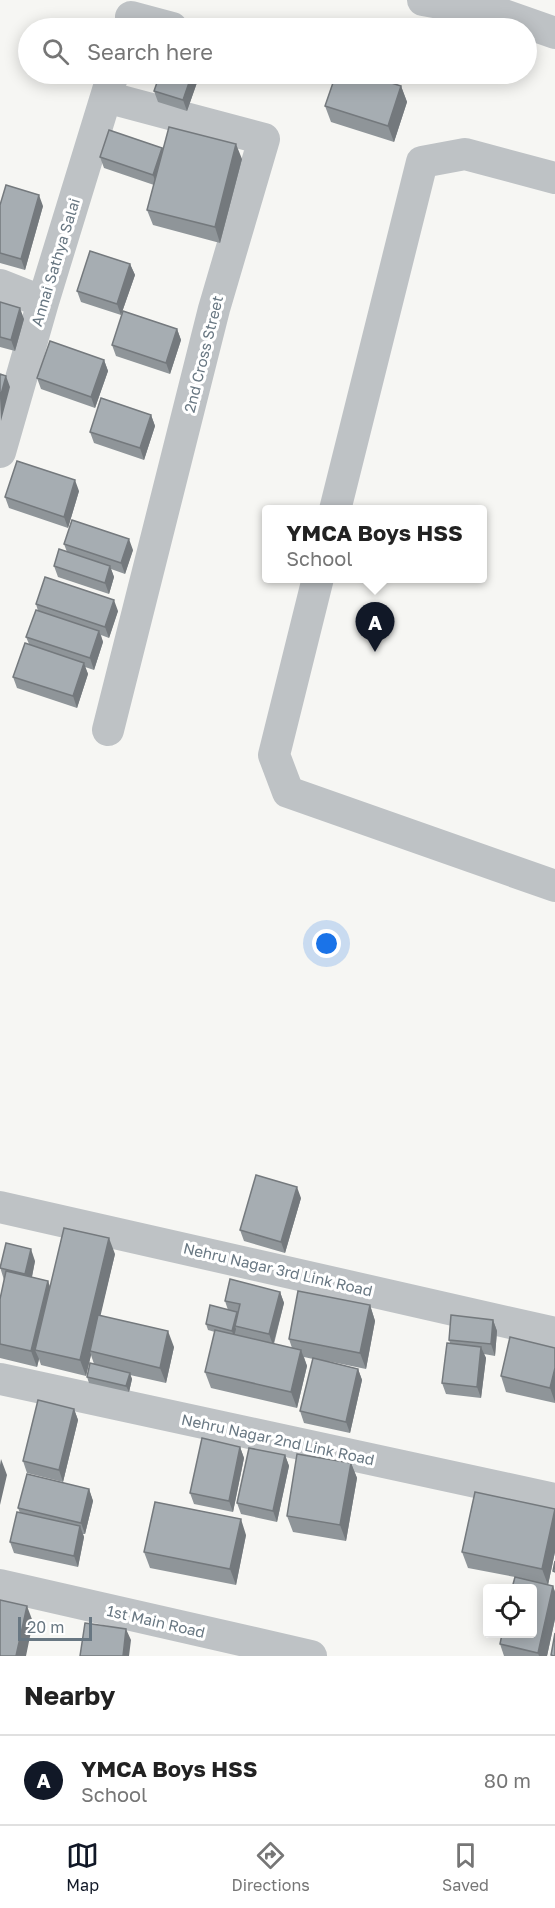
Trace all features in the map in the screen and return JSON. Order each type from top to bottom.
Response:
[{"type":"street","points":[[423,0],[512,18]]},
{"type":"street","points":[[537,27],[555,33]]},
{"type":"street","name":"Annai Sathya Salai","points":[[0,452],[43,302],[110,85]]},
{"type":"street","name":"2nd Cross Street","points":[[108,730],[214,309],[264,139],[110,85]]},
{"type":"street","points":[[336,505],[422,162],[465,154],[555,178]]},
{"type":"street","points":[[0,285],[43,302]]},
{"type":"street","points":[[317,583],[274,755],[288,792],[555,886]]},
{"type":"street","name":"Nehru Nagar 3rd Link Road","points":[[0,1207],[555,1332]]},
{"type":"street","name":"Nehru Nagar 2nd Link Road","points":[[0,1379],[555,1499]]},
{"type":"street","name":"1st Main Road","points":[[0,1585],[311,1656]]},
{"type":"building","points":[[156,84],[189,84],[183,100],[154,91]]},
{"type":"building","points":[[333,84],[395,84],[401,86],[388,126],[325,106]]},
{"type":"building","points":[[169,127],[236,144],[215,227],[147,210]]},
{"type":"building","points":[[109,130],[162,148],[153,175],[100,157]]},
{"type":"building","points":[[6,185],[39,195],[21,259],[0,253],[0,205]]},
{"type":"building","points":[[90,251],[130,264],[117,304],[77,291]]},
{"type":"building","points":[[0,302],[20,308],[11,340],[0,337]]},
{"type":"building","points":[[123,311],[177,329],[166,363],[112,345]]},
{"type":"building","points":[[50,341],[104,360],[91,397],[37,378]]},
{"type":"building","points":[[0,374],[6,376],[0,398]]},
{"type":"building","points":[[101,398],[151,415],[140,448],[90,432]]},
{"type":"building","points":[[17,461],[75,480],[64,517],[5,497]]},
{"type":"building","points":[[72,520],[129,539],[121,563],[64,544]]},
{"type":"building","points":[[59,549],[110,566],[105,583],[54,566]]},
{"type":"building","points":[[45,577],[114,600],[105,627],[36,604]]},
{"type":"building","points":[[36,610],[99,631],[90,658],[26,637]]},
{"type":"building","points":[[25,643],[84,663],[73,696],[13,677]]},
{"type":"building","points":[[256,1175],[297,1187],[281,1242],[240,1230]]},
{"type":"building","points":[[64,1228],[109,1238],[80,1360],[35,1350]]},
{"type":"building","points":[[6,1243],[31,1249],[25,1274],[0,1268]]},
{"type":"building","points":[[6,1271],[48,1281],[31,1351],[0,1344],[0,1299]]},
{"type":"building","points":[[230,1279],[280,1292],[269,1334],[235,1326],[240,1304],[225,1301]]},
{"type":"building","points":[[298,1291],[370,1305],[360,1353],[289,1339]]},
{"type":"building","points":[[210,1305],[237,1312],[232,1331],[206,1324]]},
{"type":"building","points":[[98,1315],[168,1331],[160,1368],[90,1351]]},
{"type":"building","points":[[451,1315],[493,1320],[491,1344],[449,1340]]},
{"type":"building","points":[[215,1330],[301,1350],[291,1392],[205,1372]]},
{"type":"building","points":[[510,1337],[555,1348],[555,1368],[550,1388],[501,1376]]},
{"type":"building","points":[[447,1343],[481,1347],[477,1387],[442,1383]]},
{"type":"building","points":[[313,1358],[358,1369],[346,1422],[300,1411]]},
{"type":"building","points":[[90,1363],[130,1373],[126,1386],[87,1377]]},
{"type":"building","points":[[38,1400],[74,1409],[59,1470],[23,1461]]},
{"type":"building","points":[[202,1438],[240,1447],[229,1501],[190,1493]]},
{"type":"building","points":[[249,1448],[285,1455],[273,1511],[237,1503]]},
{"type":"building","points":[[297,1454],[351,1463],[340,1525],[287,1516]]},
{"type":"building","points":[[27,1474],[89,1489],[81,1523],[18,1508]]},
{"type":"building","points":[[475,1492],[555,1509],[542,1569],[462,1552]]},
{"type":"building","points":[[155,1502],[241,1519],[230,1569],[144,1552]]},
{"type":"building","points":[[17,1512],[80,1526],[74,1556],[10,1542]]},
{"type":"building","points":[[515,1577],[553,1586],[538,1653],[500,1644],[501,1638],[537,1638],[537,1584],[513,1584]]},
{"type":"building","points":[[0,1600],[27,1606],[16,1656],[0,1656]]},
{"type":"building","points":[[85,1623],[126,1629],[123,1656],[80,1656]]},
{"type":"building","points":[[555,1633],[555,1656],[554,1656],[551,1655]]},
{"type":"place","name":"YMCA Boys HSS","points":[[375,652]]}]
